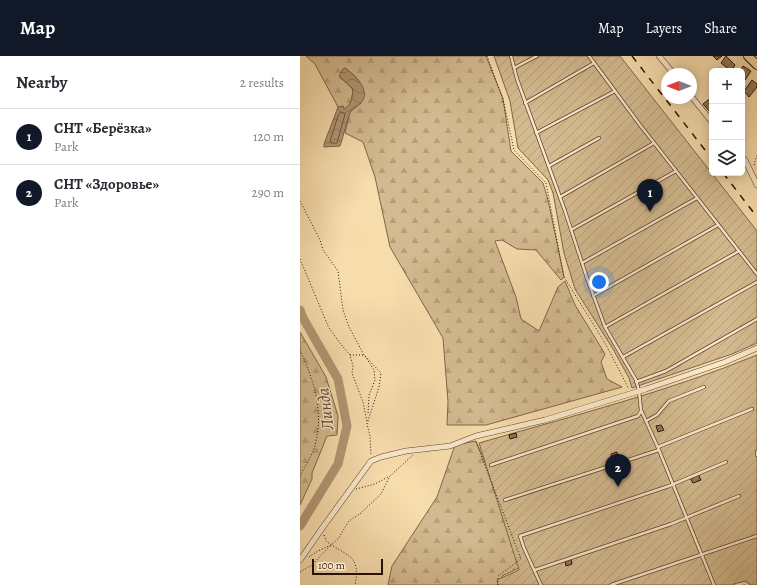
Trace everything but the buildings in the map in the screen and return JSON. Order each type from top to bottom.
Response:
[{"type":"main road","points":[[748,56],[757,65]]},
{"type":"street","points":[[659,56],[669,68]]},
{"type":"street","points":[[697,103],[709,118]]},
{"type":"street","points":[[745,160],[757,185]]},
{"type":"street","points":[[300,560],[323,526],[372,461],[381,457],[450,446],[474,437],[545,420],[639,392],[725,362],[757,348]]},
{"type":"lane","points":[[511,56],[525,103],[572,230],[605,328],[636,382],[641,410],[714,585]]},
{"type":"lane","points":[[514,68],[537,56]]},
{"type":"lane","points":[[589,56],[654,143],[757,274]]},
{"type":"lane","points":[[525,103],[594,63]]},
{"type":"lane","points":[[536,133],[615,91]]},
{"type":"lane","points":[[549,166],[599,138]]},
{"type":"lane","points":[[560,197],[654,143]]},
{"type":"lane","points":[[572,230],[676,171]]},
{"type":"lane","points":[[582,263],[697,198]]},
{"type":"lane","points":[[593,296],[719,225]]},
{"type":"lane","points":[[605,328],[739,251]]},
{"type":"lane","points":[[622,357],[757,282]]},
{"type":"lane","points":[[636,382],[666,371],[757,319]]},
{"type":"lane","points":[[646,421],[657,415],[669,401],[704,388]]},
{"type":"lane","points":[[505,500],[658,448],[752,409]]},
{"type":"lane","points":[[491,465],[638,416],[641,410]]},
{"type":"lane","points":[[541,585],[520,536],[673,484],[726,462]]},
{"type":"lane","points":[[535,570],[624,541],[687,518],[739,496]]},
{"type":"lane","points":[[611,585],[757,536]]},
{"type":"lane","points":[[736,585],[745,583],[748,585]]},
{"type":"path","points":[[487,56],[503,99],[514,150],[546,183],[564,277],[605,343],[631,394]]},
{"type":"path","points":[[753,167],[757,154]]},
{"type":"path","points":[[300,201],[320,240],[323,250],[338,271],[346,320],[374,370],[375,380],[368,399],[368,429]]},
{"type":"path","points":[[300,259],[328,326],[339,342],[350,354],[353,366],[352,373],[363,402],[370,436],[372,461]]},
{"type":"path","points":[[300,350],[311,373],[319,416],[315,445],[300,476]]},
{"type":"path","points":[[350,354],[364,354],[381,373],[379,387],[368,418]]},
{"type":"path","points":[[474,437],[521,559],[498,576],[498,585]]},
{"type":"path","points":[[350,491],[375,484],[390,476],[419,450]]},
{"type":"path","points":[[300,572],[312,565],[338,539],[349,521],[361,513],[381,494],[390,476]]},
{"type":"path","points":[[323,526],[326,541],[345,553],[356,564],[357,574],[355,585]]},
{"type":"path","points":[[306,559],[331,545]]},
{"type":"green space","points":[[306,56],[486,56],[503,99],[511,151],[543,183],[564,277],[561,280],[536,250],[517,249],[502,240],[495,241],[516,297],[521,319],[539,331],[558,287],[565,281],[575,305],[605,354],[601,362],[607,379],[622,387],[486,425],[447,425],[448,402],[443,338],[390,247],[375,177],[363,142],[345,133],[350,112],[361,103],[360,82],[345,68],[340,78],[353,90],[352,98],[349,105],[344,109],[343,106],[338,107],[315,64]]},
{"type":"green space","points":[[494,56],[620,56],[709,170],[709,176],[714,176],[757,231],[757,343],[732,354],[632,388],[629,378],[613,349],[575,289],[564,253],[553,193],[548,180],[518,148],[510,101]]},
{"type":"green space","points":[[300,332],[326,377],[338,416],[337,435],[327,436],[312,473],[312,479],[300,505]]},
{"type":"green space","points":[[757,355],[757,585],[498,585],[497,580],[519,570],[479,443],[689,381]]},
{"type":"green space","points":[[476,441],[513,529],[519,568],[502,576],[502,585],[388,585],[392,566],[437,497],[455,445]]},
{"type":"water","points":[[345,68],[360,83],[363,88],[364,98],[361,103],[353,108],[348,117],[340,146],[324,147],[338,107],[343,106],[344,109],[349,105],[351,100],[353,89],[339,76]]},
{"type":"waterway","name":"Линда","points":[[300,310],[303,318],[338,379],[347,426],[338,464],[300,526]]},
{"type":"railway","points":[[632,56],[709,155]]},
{"type":"railway","points":[[725,176],[757,217]]},
{"type":"place","name":"СНТ «Берёзка»","points":[[650,212]]},
{"type":"place","name":"СНТ «Здоровье»","points":[[618,487]]}]
